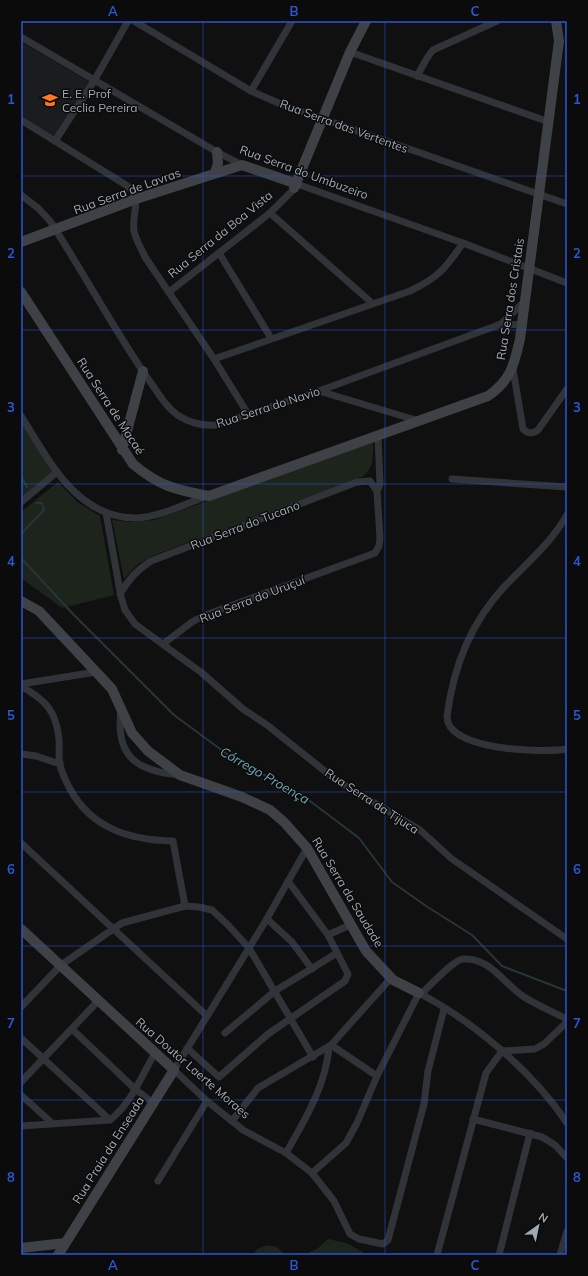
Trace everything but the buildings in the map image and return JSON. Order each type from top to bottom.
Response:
[{"type":"street","points":[[55,141],[94,81],[128,21]]},
{"type":"street","name":"Rua Serra das Vertentes","points":[[134,21],[251,91],[322,119],[567,204]]},
{"type":"street","points":[[251,91],[292,21]]},
{"type":"street","name":"Rua Serra da Boa Vista","points":[[168,292],[270,213],[296,186],[350,52],[366,21]]},
{"type":"street","points":[[417,76],[426,58],[433,50],[497,21]]},
{"type":"street","name":"Rua Serra dos Cristais","points":[[209,496],[488,396],[497,390],[513,369],[521,325],[549,122],[559,41],[556,21]]},
{"type":"street","name":"Rua Serra do Umbuzeiro","points":[[21,37],[94,81],[242,165],[296,186],[463,243],[528,267]]},
{"type":"street","points":[[350,52],[549,122]]},
{"type":"street","points":[[21,120],[126,185],[134,192],[136,199],[133,218],[136,239],[145,257],[214,359],[248,414]]},
{"type":"street","points":[[215,174],[218,163],[217,152]]},
{"type":"street","name":"Rua Serra de Lavras","points":[[21,242],[136,199],[242,165]]},
{"type":"street","name":"Rua Serra do Navio","points":[[21,195],[38,208],[56,230],[143,371],[165,403],[177,415],[204,426],[216,425],[319,391],[501,324],[521,325]]},
{"type":"street","points":[[270,213],[372,303]]},
{"type":"street","points":[[214,359],[410,291],[438,276],[463,243]]},
{"type":"street","points":[[219,253],[271,338]]},
{"type":"street","points":[[528,267],[567,283]]},
{"type":"street","name":"Rua Serra de Macaé","points":[[21,292],[122,450],[133,464],[146,476],[165,487],[209,496]]},
{"type":"street","name":"Rua Serra do Navio","points":[[501,324],[524,302]]},
{"type":"street","points":[[513,369],[523,429],[528,433],[532,434],[538,430],[567,389]]},
{"type":"street","points":[[122,450],[143,371]]},
{"type":"street","points":[[319,391],[421,421]]},
{"type":"street","points":[[21,416],[57,472],[74,493],[87,503],[106,513],[137,518],[169,510],[209,496]]},
{"type":"street","name":"Rua Serra do Uruçuí","points":[[163,644],[187,625],[203,616],[375,553],[379,546],[380,538],[377,491],[380,484],[378,436]]},
{"type":"street","points":[[21,502],[57,472]]},
{"type":"street","points":[[452,479],[567,487]]},
{"type":"street","name":"Rua Serra do Tucano","points":[[120,594],[129,578],[151,561],[357,482],[370,481],[377,491]]},
{"type":"street","points":[[106,513],[120,594],[125,610],[135,624],[163,644]]},
{"type":"street","points":[[567,515],[547,544],[505,586],[480,619],[466,645],[458,666],[452,688],[447,717],[448,724],[454,731],[489,745],[524,751],[567,749]]},
{"type":"street","name":"Rua Serra da Saudade","points":[[21,601],[40,611],[112,689],[121,707],[119,719],[122,742],[129,755],[145,768],[158,772],[180,775],[242,797],[270,810],[284,822],[307,848],[350,925],[366,950],[391,978],[403,986],[420,994]]},
{"type":"street","name":"Rua Serra da Tijuca","points":[[163,644],[202,673],[243,709],[267,725],[336,780],[420,830],[452,859],[567,938]]},
{"type":"street","points":[[21,685],[96,672]]},
{"type":"street","points":[[21,685],[41,698],[52,711],[59,739],[60,764],[74,796],[88,813],[108,828],[136,838],[173,841],[185,906]]},
{"type":"street","points":[[121,707],[132,733],[140,743],[148,751],[180,775]]},
{"type":"street","points":[[21,754],[36,756],[60,764]]},
{"type":"street","points":[[21,843],[206,1015]]},
{"type":"street","points":[[174,1070],[206,1015],[267,919],[307,848]]},
{"type":"street","points":[[187,1048],[219,1077],[268,1034],[346,982],[348,974],[328,935],[288,881]]},
{"type":"street","points":[[21,1007],[60,965],[113,929],[130,920],[185,906],[200,907],[212,910],[249,948],[313,1057]]},
{"type":"street","points":[[267,919],[292,942],[312,969]]},
{"type":"street","points":[[328,935],[350,925]]},
{"type":"street","name":"Rua Doutor Laerte Moraes","points":[[21,929],[207,1101],[253,1136],[286,1153],[312,1173],[334,1201],[350,1234],[359,1239],[380,1245],[388,1240],[407,1173],[424,1104],[428,1070],[444,1009]]},
{"type":"street","points":[[224,1033],[275,991],[337,952]]},
{"type":"street","points":[[312,1173],[346,1143],[357,1123],[377,1076],[420,994],[455,963],[462,959],[485,964],[492,968],[511,988],[524,997],[567,1020],[544,1044],[535,1049],[502,1051]]},
{"type":"street","points":[[232,1121],[258,1088],[330,1046],[391,978]]},
{"type":"street","points":[[420,994],[476,1029],[502,1051],[519,1066],[558,1109],[567,1123]]},
{"type":"street","points":[[21,1082],[99,1000]]},
{"type":"street","points":[[72,1029],[135,1089],[153,1103]]},
{"type":"street","points":[[21,1038],[110,1120]]},
{"type":"street","points":[[330,1046],[377,1076]]},
{"type":"street","points":[[286,1153],[306,1118],[321,1084],[330,1046]]},
{"type":"street","points":[[437,1255],[486,1073],[502,1051]]},
{"type":"street","points":[[21,1126],[110,1120],[118,1115],[135,1089],[155,1052]]},
{"type":"street","name":"Rua Praia da Enseada","points":[[58,1255],[174,1070]]},
{"type":"street","points":[[21,1095],[52,1123]]},
{"type":"street","points":[[158,1181],[207,1101]]},
{"type":"street","points":[[473,1119],[542,1137],[555,1145],[567,1158]]},
{"type":"street","points":[[499,1255],[530,1133]]},
{"type":"street","points":[[560,1255],[567,1231]]},
{"type":"street","points":[[21,1248],[65,1243]]},
{"type":"shaded area","name":"E. E. Prof Ceclia Pereira","points":[[21,42],[90,82],[57,139],[21,118]]},
{"type":"shaded area","points":[[21,420],[52,469],[51,474],[22,497],[21,497]]},
{"type":"shaded area","points":[[373,442],[373,456],[371,465],[369,470],[362,477],[152,556],[138,564],[124,579],[112,520],[131,522],[154,520]]},
{"type":"shaded area","points":[[58,482],[77,502],[100,516],[114,595],[62,608],[21,578],[21,512]]},
{"type":"shaded area","points":[[328,1239],[347,1243],[367,1255],[303,1255],[317,1249]]},
{"type":"shaded area","points":[[267,1245],[277,1247],[285,1255],[253,1255],[257,1249]]},
{"type":"waterway","points":[[21,476],[27,487]]},
{"type":"waterway","name":"Córrego Proença","points":[[21,534],[44,510],[42,503],[36,503]]},
{"type":"waterway","name":"Córrego Proença","points":[[21,558],[73,614],[174,715],[231,757],[302,795],[359,838],[392,882],[426,906],[472,935],[502,966],[567,991]]},
{"type":"place","name":"E. E. Prof Ceclia Pereira","points":[[50,100]]}]
